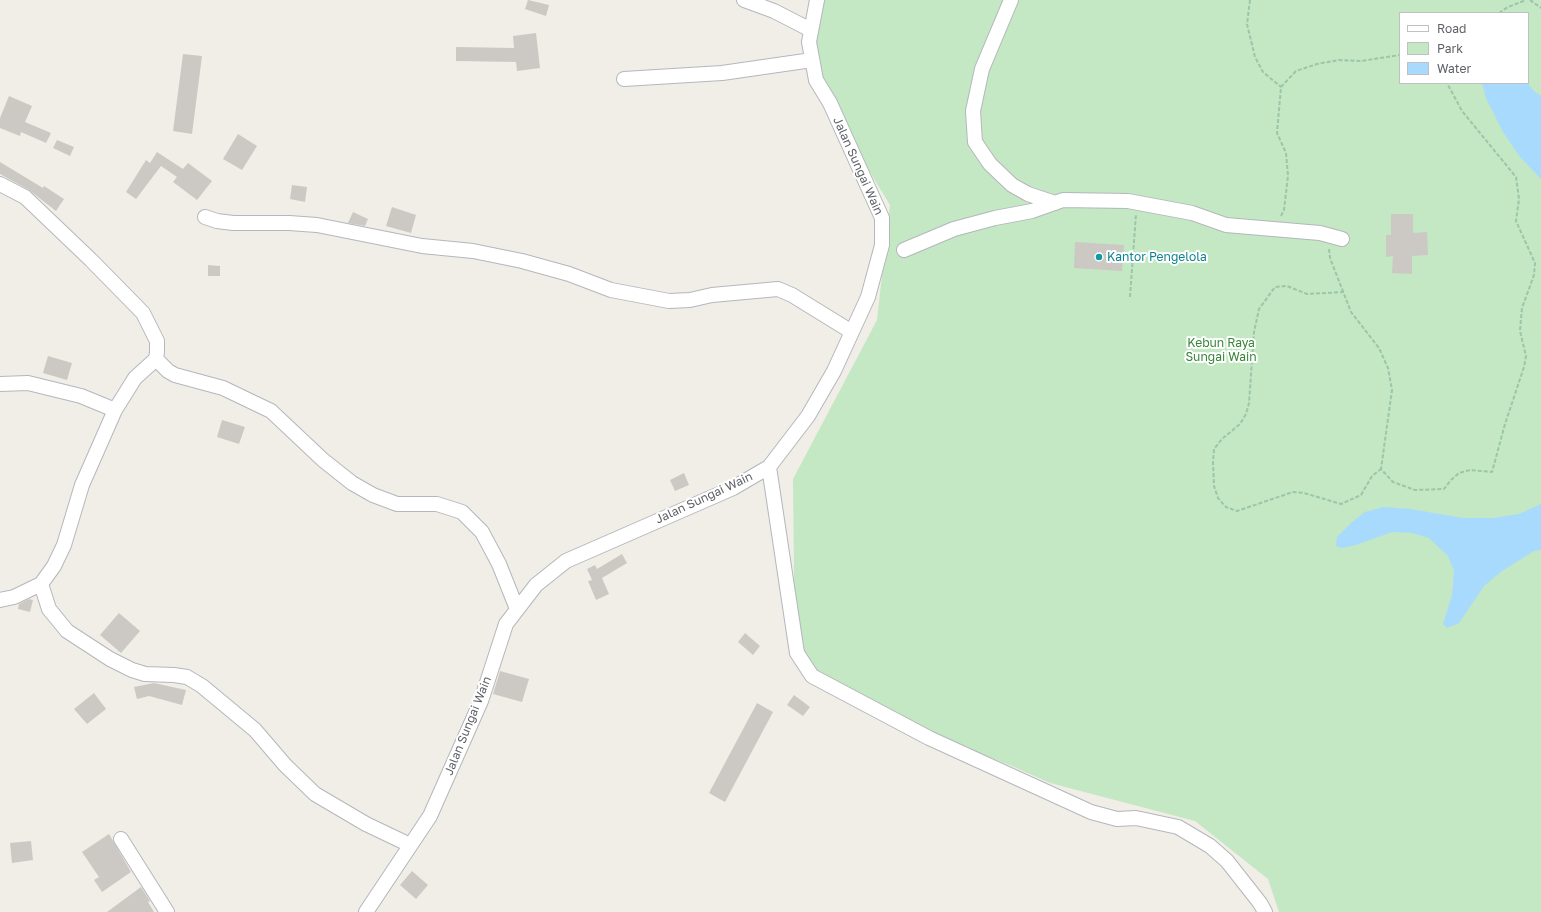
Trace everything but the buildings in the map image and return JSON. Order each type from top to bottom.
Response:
[{"type":"street","points":[[744,0],[774,11],[811,30]]},
{"type":"street","name":"Jalan Sungai Wain","points":[[366,912],[430,816],[481,701],[506,624],[536,585],[566,561],[733,488],[769,467],[808,416],[834,371],[868,297],[882,245],[882,218],[830,103],[816,80],[809,42],[817,0]]},
{"type":"street","points":[[1011,0],[982,69],[973,111],[975,142],[990,164],[1012,185],[1028,194],[1055,203]]},
{"type":"street","points":[[624,79],[722,73],[812,60]]},
{"type":"street","points":[[0,184],[25,197],[91,260],[143,313],[157,341],[156,359],[135,378],[114,410],[82,485],[64,545],[54,566],[41,584],[14,597],[0,600]]},
{"type":"street","points":[[904,250],[954,229],[995,218],[1032,211],[1063,200],[1128,201],[1192,213],[1226,225],[1320,233],[1336,238]]},
{"type":"street","points":[[205,217],[217,221],[233,223],[289,223],[317,225],[422,246],[473,251],[522,261],[569,274],[611,290],[669,301],[690,300],[712,296],[778,289],[792,295],[852,332]]},
{"type":"street","points":[[156,359],[168,371],[175,375],[223,388],[271,410],[323,460],[352,483],[373,495],[397,504],[437,504],[462,512],[482,532],[499,564],[517,610]]},
{"type":"street","points":[[0,384],[28,383],[81,396],[114,410]]},
{"type":"street","points":[[769,467],[797,653],[812,676],[929,738],[1091,812],[1117,819],[1136,818],[1178,827],[1201,839],[1227,861],[1260,903],[1265,912]]},
{"type":"street","points":[[41,584],[49,609],[67,631],[110,659],[132,670],[146,674],[174,674],[187,678],[202,686],[255,730],[285,765],[315,794],[366,824],[410,845]]},
{"type":"street","points":[[121,839],[167,912]]},
{"type":"path","points":[[1250,0],[1247,24],[1255,57],[1263,72],[1280,87]]},
{"type":"path","points":[[1500,12],[1508,7],[1526,0]]},
{"type":"path","points":[[1530,0],[1541,8]]},
{"type":"path","points":[[1275,229],[1284,210],[1288,176],[1286,153],[1277,133],[1280,87],[1296,71],[1317,64],[1339,60],[1362,61],[1399,55]]},
{"type":"path","points":[[1381,469],[1393,482],[1415,490],[1444,489],[1450,480],[1459,472],[1470,470],[1492,472],[1505,424],[1517,392],[1526,356],[1520,331],[1522,308],[1534,275],[1535,263],[1516,221],[1519,199],[1516,176],[1462,112],[1448,84]]},
{"type":"path","points":[[1130,296],[1136,203]]},
{"type":"path","points":[[1336,238],[1329,247],[1330,258],[1344,292],[1351,312],[1379,348],[1388,368],[1392,390],[1381,469],[1372,476],[1361,495],[1341,504],[1304,492],[1293,492],[1237,511],[1226,507],[1218,498],[1214,486],[1212,462],[1214,449],[1240,424],[1246,414],[1249,403],[1254,332],[1259,309],[1275,287],[1286,286],[1307,294],[1344,292]]},
{"type":"green space","name":"Kebun Raya Sungai Wain","points":[[821,0],[1541,0],[1541,912],[1279,912],[1268,879],[1195,821],[1050,783],[1012,766],[958,745],[795,665],[793,479],[877,320],[890,205],[813,79],[810,28]]},
{"type":"water","points":[[1482,84],[1528,84],[1541,96],[1541,179],[1520,157],[1503,132],[1486,98]]},
{"type":"water","points":[[1541,504],[1541,550],[1534,551],[1502,571],[1484,586],[1459,623],[1447,628],[1443,624],[1452,595],[1454,571],[1448,556],[1429,538],[1412,533],[1392,532],[1356,545],[1342,548],[1336,546],[1337,537],[1351,523],[1365,512],[1384,507],[1410,509],[1463,518],[1493,518],[1519,514]]},
{"type":"place","name":"Kantor Pengelola","points":[[1099,257]]}]
